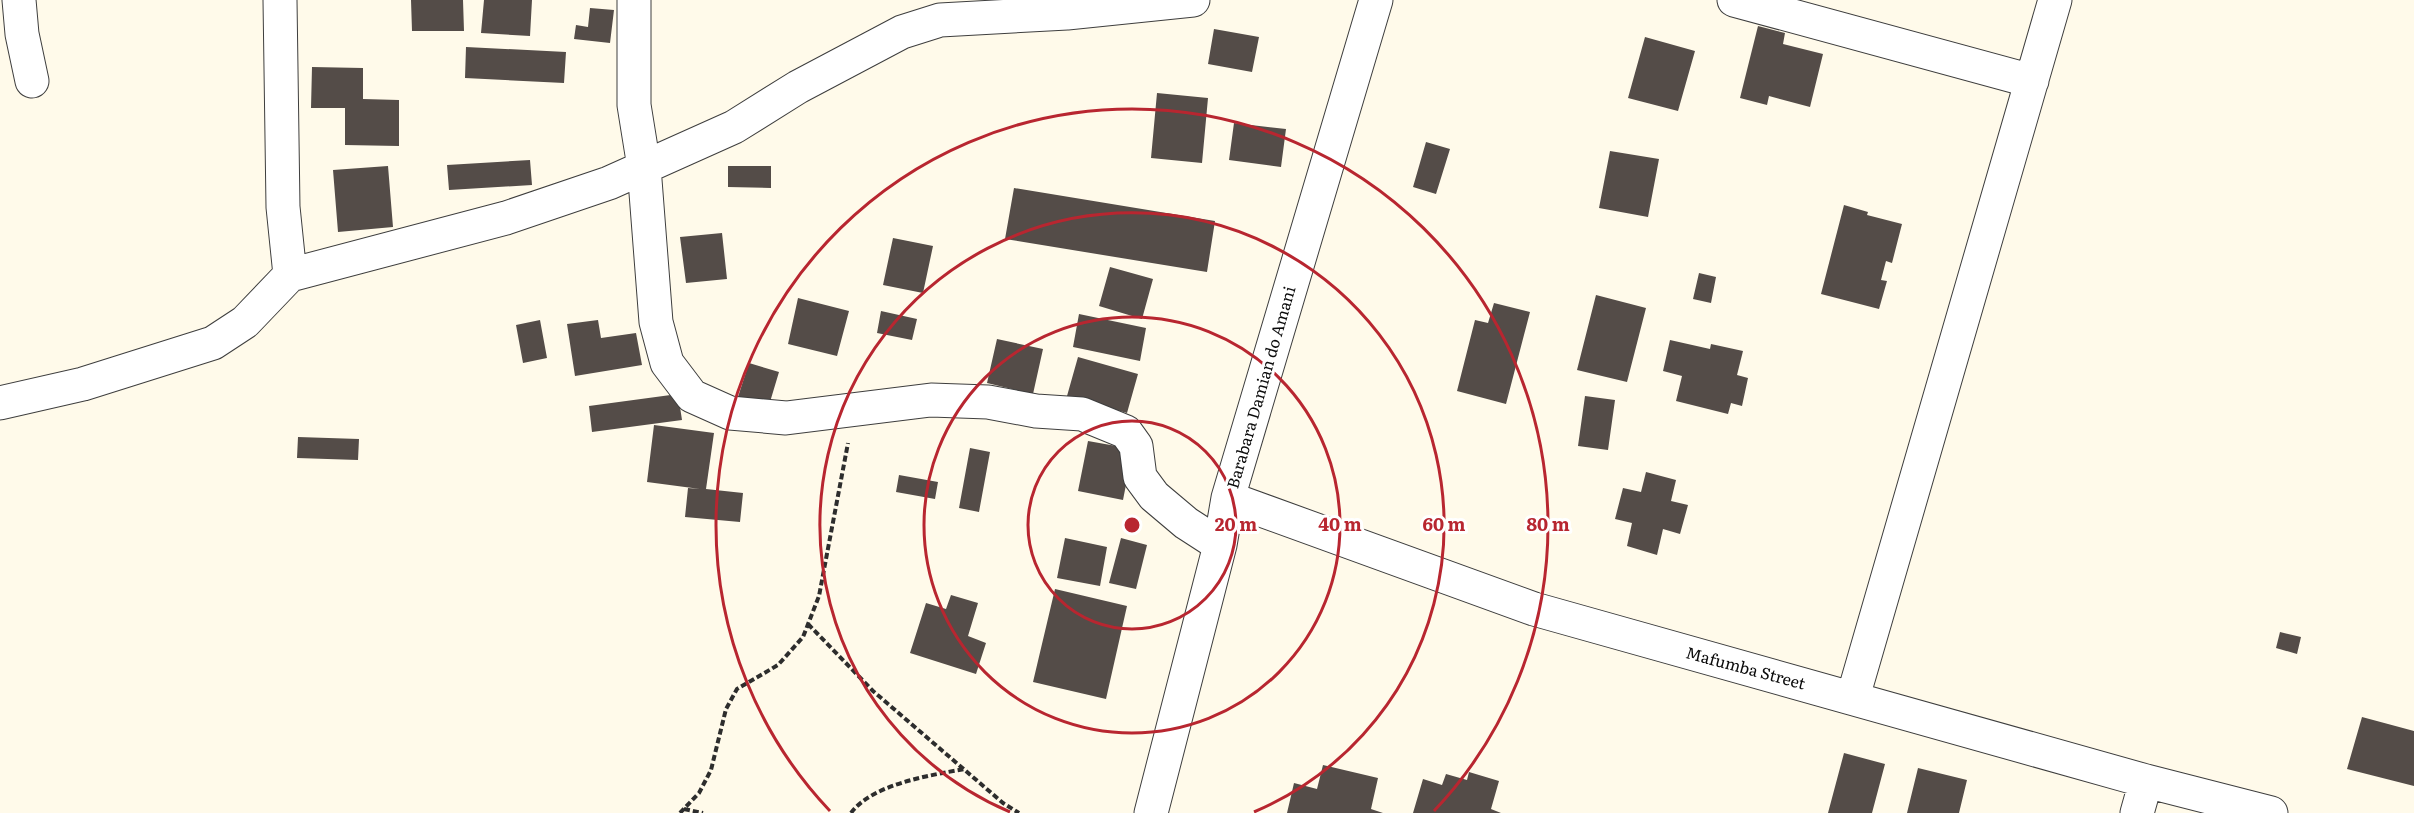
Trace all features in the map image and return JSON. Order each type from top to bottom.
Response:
[{"type":"street","points":[[19,0],[22,34],[32,81]]},
{"type":"street","points":[[280,0],[283,207],[290,275]]},
{"type":"street","points":[[634,0],[634,105],[644,167],[656,322],[667,363],[692,396],[730,413],[786,418],[931,399],[988,402],[1036,411],[1082,414],[1126,432],[1136,446],[1140,477],[1154,496],[1186,523],[1220,545]]},
{"type":"street","points":[[0,403],[83,384],[213,343],[245,322],[290,275],[506,218],[609,183],[734,127],[798,87],[902,32],[940,20],[1067,13],[1193,0]]},
{"type":"street","name":"Barabara Damian do Amani","points":[[1151,813],[1220,545],[1228,498],[1376,0]]},
{"type":"street","points":[[1734,0],[2032,81]]},
{"type":"street","points":[[1853,697],[2055,0]]},
{"type":"street","name":"Mafumba Street","points":[[1228,498],[1534,609],[2146,781],[2271,813]]},
{"type":"street","points":[[2137,813],[2146,781]]},
{"type":"path","points":[[680,813],[699,793],[711,770],[726,709],[737,689],[778,665],[803,637],[819,596],[855,410]]},
{"type":"path","points":[[808,624],[873,691],[1003,803],[1019,813]]},
{"type":"path","points":[[851,813],[856,806],[889,788],[921,777],[965,769]]},
{"type":"path","points":[[684,808],[703,813]]},
{"type":"building","points":[[411,0],[463,0],[464,31],[412,31]]},
{"type":"building","points":[[484,0],[532,0],[530,36],[481,33]]},
{"type":"building","points":[[590,8],[614,10],[610,43],[574,39],[576,25],[588,27]]},
{"type":"building","points":[[1758,26],[1785,33],[1783,44],[1823,54],[1810,107],[1769,96],[1767,105],[1740,98]]},
{"type":"building","points":[[1214,29],[1259,37],[1252,72],[1208,64]]},
{"type":"building","points":[[1645,37],[1695,51],[1678,111],[1628,98]]},
{"type":"building","points":[[466,47],[566,52],[564,83],[465,78]]},
{"type":"building","points":[[312,67],[363,68],[363,99],[399,100],[399,146],[345,145],[345,108],[311,108]]},
{"type":"building","points":[[1157,93],[1208,98],[1202,163],[1151,158]]},
{"type":"building","points":[[1234,123],[1286,129],[1281,167],[1229,160]]},
{"type":"building","points":[[1426,142],[1450,149],[1436,194],[1413,187]]},
{"type":"building","points":[[1610,151],[1659,159],[1648,217],[1599,208]]},
{"type":"building","points":[[530,160],[532,185],[449,190],[447,165]]},
{"type":"building","points":[[388,166],[393,227],[338,232],[333,170]]},
{"type":"building","points":[[728,166],[771,166],[771,188],[728,187]]},
{"type":"building","points":[[1014,188],[1215,221],[1207,272],[1005,239]]},
{"type":"building","points":[[1844,205],[1868,212],[1867,215],[1902,224],[1892,263],[1886,261],[1881,280],[1887,281],[1879,309],[1821,294]]},
{"type":"building","points":[[722,233],[727,279],[686,283],[680,237]]},
{"type":"building","points":[[893,238],[933,246],[923,293],[883,285]]},
{"type":"building","points":[[1110,267],[1153,279],[1142,319],[1099,306]]},
{"type":"building","points":[[1699,273],[1716,277],[1711,303],[1693,299]]},
{"type":"building","points":[[1596,295],[1646,308],[1627,382],[1577,370]]},
{"type":"building","points":[[798,298],[849,311],[837,356],[788,344]]},
{"type":"building","points":[[1494,303],[1530,312],[1506,404],[1457,391],[1475,320],[1488,323]]},
{"type":"building","points":[[881,311],[917,319],[912,340],[877,333]]},
{"type":"building","points":[[1079,314],[1146,328],[1140,361],[1073,347]]},
{"type":"building","points":[[540,320],[547,358],[523,363],[516,325]]},
{"type":"building","points":[[598,320],[601,338],[636,333],[642,365],[575,376],[567,324]]},
{"type":"building","points":[[997,339],[1043,349],[1033,394],[987,383]]},
{"type":"building","points":[[1670,340],[1710,349],[1711,344],[1743,351],[1737,375],[1748,378],[1742,406],[1731,403],[1728,414],[1676,401],[1682,376],[1663,371]]},
{"type":"building","points":[[1078,357],[1138,374],[1127,413],[1067,396]]},
{"type":"building","points":[[749,363],[779,372],[767,412],[736,403]]},
{"type":"building","points":[[678,394],[682,420],[592,432],[589,406]]},
{"type":"building","points":[[1585,396],[1615,400],[1608,450],[1578,446]]},
{"type":"building","points":[[654,425],[714,433],[706,489],[743,493],[740,522],[685,517],[688,488],[700,489],[647,482]]},
{"type":"building","points":[[298,437],[359,439],[358,460],[297,458]]},
{"type":"building","points":[[1088,441],[1133,449],[1123,500],[1078,491]]},
{"type":"building","points":[[970,448],[990,452],[979,512],[959,508]]},
{"type":"building","points":[[1646,472],[1676,480],[1671,501],[1688,505],[1680,534],[1663,529],[1657,555],[1627,546],[1632,523],[1615,519],[1623,488],[1641,492]]},
{"type":"building","points":[[899,475],[938,482],[935,499],[896,492]]},
{"type":"building","points":[[1065,538],[1107,547],[1100,586],[1057,578]]},
{"type":"building","points":[[1121,538],[1147,545],[1136,589],[1109,583]]},
{"type":"building","points":[[1055,589],[1127,606],[1106,699],[1033,682]]},
{"type":"building","points":[[951,595],[978,603],[968,636],[986,643],[976,674],[910,653],[926,603],[946,609]]},
{"type":"building","points":[[2280,632],[2301,637],[2297,654],[2276,648]]},
{"type":"building","points":[[2362,717],[2414,731],[2414,786],[2347,769]]},
{"type":"building","points":[[1844,753],[1885,764],[1872,813],[1828,813]]},
{"type":"building","points":[[1323,765],[1378,778],[1371,809],[1383,813],[1287,813],[1294,783],[1317,789]]},
{"type":"building","points":[[1918,768],[1967,780],[1959,813],[1907,813]]},
{"type":"building","points":[[1469,772],[1499,781],[1491,809],[1501,813],[1413,813],[1423,779],[1442,785],[1446,774],[1467,780]]}]
